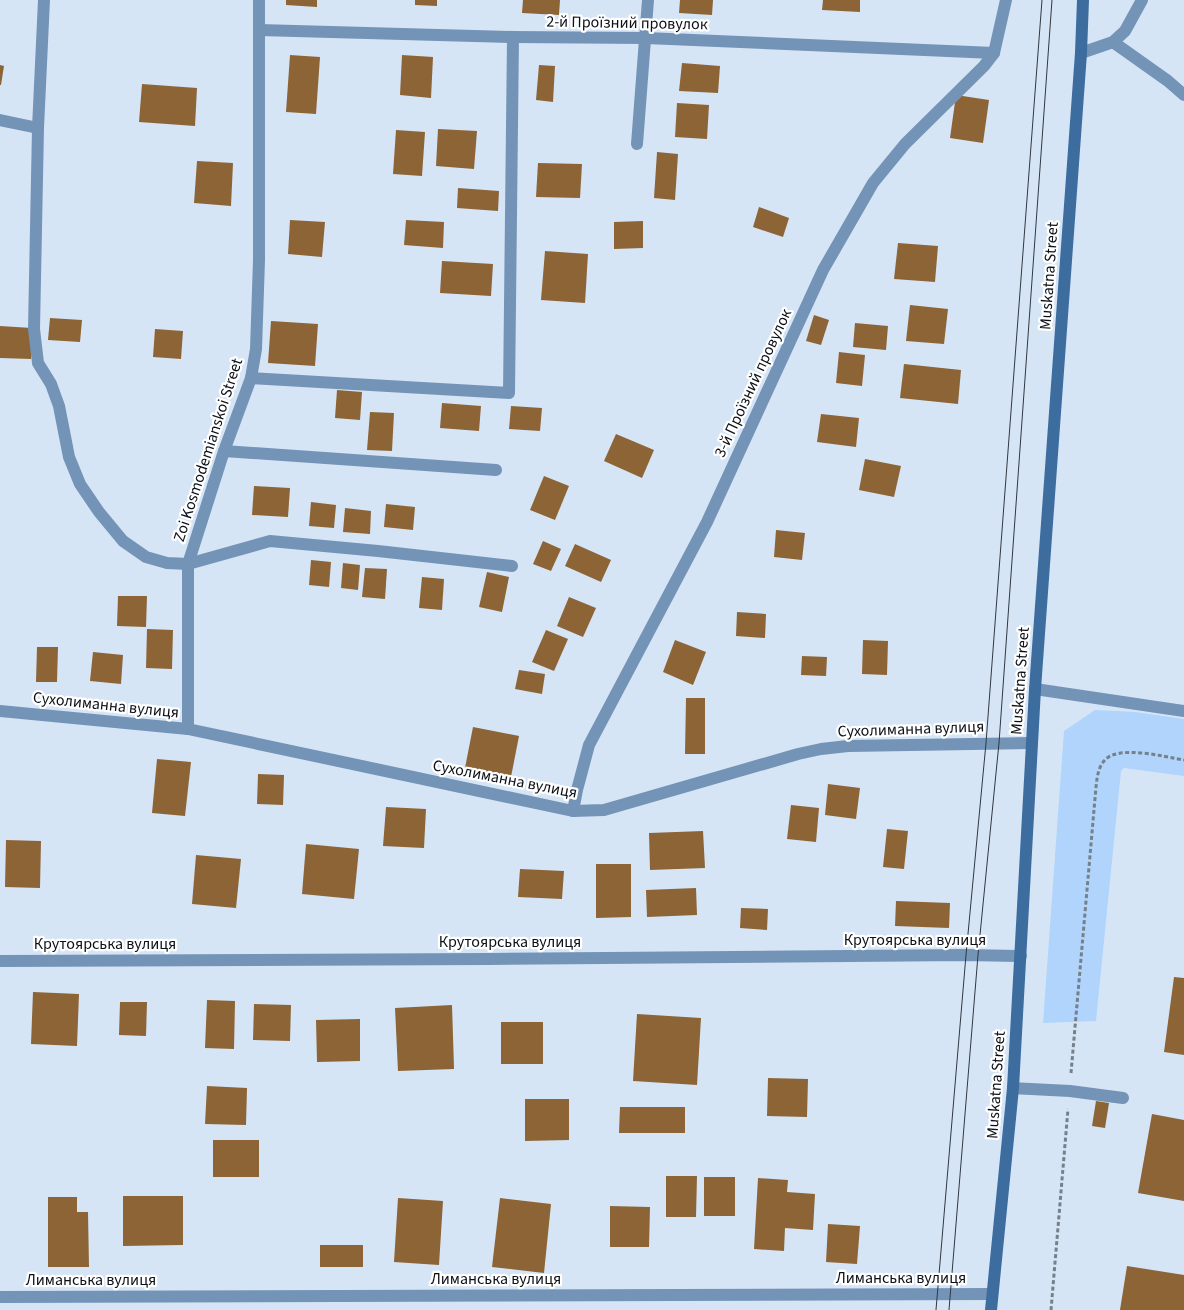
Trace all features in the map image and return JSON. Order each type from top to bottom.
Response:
[{"type":"street","points":[[44,0],[38,128],[35,348],[38,363],[50,384],[59,406],[68,458],[80,484],[99,512],[123,541],[146,557],[167,563],[188,564],[270,541],[378,550],[512,566]]},
{"type":"street","name":"Zoi Kosmodemianskoi Street","points":[[188,729],[188,564],[224,451],[251,378],[256,349],[259,260],[259,0]]},
{"type":"street","points":[[636,144],[648,0]]},
{"type":"street","name":"3-й Проїзний провулок","points":[[573,811],[589,745],[707,522],[823,270],[873,182],[904,144],[994,54],[1006,0]]},
{"type":"street","name":"Muskatna Street","points":[[991,1310],[1012,1088],[1035,689],[1081,53],[1083,0]]},
{"type":"street","points":[[1081,53],[1113,42],[1125,31],[1142,0]]},
{"type":"street","name":"2-й Проїзний провулок","points":[[259,30],[513,37],[646,38],[994,54]]},
{"type":"street","points":[[251,378],[509,392],[513,37]]},
{"type":"street","points":[[1113,42],[1168,81],[1184,95]]},
{"type":"street","points":[[0,120],[38,128]]},
{"type":"street","points":[[224,451],[496,470]]},
{"type":"street","points":[[1035,689],[1184,711]]},
{"type":"street","name":"Сухолиманна вулиця","points":[[0,711],[188,729],[573,811],[604,810],[821,748],[868,745],[1032,743]]},
{"type":"street","name":"Крутоярська вулиця","points":[[0,961],[1021,956]]},
{"type":"street","points":[[1012,1088],[1070,1091],[1123,1098]]},
{"type":"street","name":"Лиманська вулиця","points":[[0,1297],[992,1294]]},
{"type":"path","points":[[1050,1310],[1096,787],[1099,771],[1108,756],[1118,753],[1132,752],[1184,760]]},
{"type":"shaded area","points":[[1095,710],[1135,712],[1184,719],[1184,776],[1124,768],[1121,771],[1096,1021],[1043,1023],[1064,731]]},
{"type":"building","points":[[286,0],[317,0],[317,7],[286,5]]},
{"type":"building","points":[[415,0],[437,0],[437,6],[415,5]]},
{"type":"building","points":[[523,0],[560,0],[559,15],[522,13]]},
{"type":"building","points":[[680,0],[713,0],[712,15],[679,13]]},
{"type":"building","points":[[823,0],[860,0],[860,12],[822,10]]},
{"type":"building","points":[[290,55],[320,57],[316,114],[286,112]]},
{"type":"building","points":[[402,55],[433,57],[431,98],[400,95]]},
{"type":"building","points":[[682,63],[720,66],[718,93],[679,91]]},
{"type":"building","points":[[0,65],[4,66],[1,85],[0,85]]},
{"type":"building","points":[[539,65],[555,66],[553,102],[536,100]]},
{"type":"building","points":[[142,84],[197,88],[195,126],[139,122]]},
{"type":"building","points":[[956,95],[989,100],[983,143],[950,138]]},
{"type":"building","points":[[677,103],[709,105],[707,139],[675,137]]},
{"type":"building","points":[[438,129],[477,131],[474,169],[436,166]]},
{"type":"building","points":[[396,130],[425,132],[422,176],[393,174]]},
{"type":"building","points":[[657,152],[678,154],[675,200],[654,198]]},
{"type":"building","points":[[197,161],[233,163],[231,206],[194,203]]},
{"type":"building","points":[[538,163],[582,164],[580,198],[536,197]]},
{"type":"building","points":[[458,188],[499,191],[498,211],[457,208]]},
{"type":"building","points":[[759,207],[789,218],[783,237],[753,227]]},
{"type":"building","points":[[290,220],[325,222],[322,257],[288,254]]},
{"type":"building","points":[[406,220],[444,222],[443,248],[404,245]]},
{"type":"building","points":[[643,221],[643,248],[614,249],[614,222]]},
{"type":"building","points":[[898,243],[938,246],[935,282],[894,279]]},
{"type":"building","points":[[545,251],[588,254],[585,303],[541,300]]},
{"type":"building","points":[[442,261],[493,264],[491,296],[440,293]]},
{"type":"building","points":[[910,305],[948,309],[944,344],[906,341]]},
{"type":"building","points":[[814,315],[829,320],[821,345],[806,341]]},
{"type":"building","points":[[50,318],[82,320],[80,342],[48,340]]},
{"type":"building","points":[[271,321],[318,324],[315,366],[268,363]]},
{"type":"building","points":[[855,323],[888,326],[886,350],[853,347]]},
{"type":"building","points":[[0,326],[32,328],[31,359],[0,358]]},
{"type":"building","points":[[155,329],[183,331],[181,359],[153,357]]},
{"type":"building","points":[[839,352],[865,355],[862,386],[836,383]]},
{"type":"building","points":[[904,364],[961,370],[958,404],[900,398]]},
{"type":"building","points":[[337,390],[362,392],[360,420],[335,418]]},
{"type":"building","points":[[442,403],[481,406],[479,431],[440,428]]},
{"type":"building","points":[[511,406],[542,408],[540,431],[509,429]]},
{"type":"building","points":[[370,412],[394,413],[392,451],[367,450]]},
{"type":"building","points":[[821,414],[859,418],[856,447],[817,442]]},
{"type":"building","points":[[616,434],[654,450],[642,478],[604,461]]},
{"type":"building","points":[[865,459],[901,466],[894,497],[859,490]]},
{"type":"building","points":[[544,476],[569,486],[555,520],[530,510]]},
{"type":"building","points":[[254,486],[290,488],[288,517],[252,515]]},
{"type":"building","points":[[311,502],[336,505],[334,528],[309,526]]},
{"type":"building","points":[[386,504],[415,507],[413,530],[384,527]]},
{"type":"building","points":[[345,508],[371,511],[370,534],[343,532]]},
{"type":"building","points":[[776,530],[805,533],[802,560],[774,557]]},
{"type":"building","points":[[543,541],[561,549],[551,571],[533,564]]},
{"type":"building","points":[[575,544],[611,560],[601,582],[565,566]]},
{"type":"building","points":[[311,560],[331,562],[329,587],[309,585]]},
{"type":"building","points":[[343,563],[360,565],[358,590],[341,588]]},
{"type":"building","points":[[365,568],[387,569],[385,599],[362,597]]},
{"type":"building","points":[[487,572],[509,577],[502,612],[479,607]]},
{"type":"building","points":[[422,577],[444,579],[442,610],[419,608]]},
{"type":"building","points":[[118,596],[147,596],[146,627],[117,626]]},
{"type":"building","points":[[569,597],[596,608],[583,637],[557,626]]},
{"type":"building","points":[[737,612],[766,614],[765,638],[736,636]]},
{"type":"building","points":[[147,629],[173,630],[172,669],[146,668]]},
{"type":"building","points":[[546,630],[568,639],[554,671],[532,662]]},
{"type":"building","points":[[675,640],[706,652],[693,685],[663,672]]},
{"type":"building","points":[[863,640],[888,641],[887,675],[862,674]]},
{"type":"building","points":[[37,647],[58,647],[57,682],[36,682]]},
{"type":"building","points":[[93,652],[123,655],[121,684],[90,681]]},
{"type":"building","points":[[802,656],[827,657],[826,676],[801,675]]},
{"type":"building","points":[[519,670],[545,674],[542,694],[515,689]]},
{"type":"building","points":[[686,698],[705,698],[705,754],[685,754]]},
{"type":"building","points":[[473,727],[519,736],[511,777],[465,768]]},
{"type":"building","points":[[157,759],[191,762],[185,816],[152,813]]},
{"type":"building","points":[[258,774],[284,775],[283,805],[257,804]]},
{"type":"building","points":[[828,784],[860,788],[856,819],[825,815]]},
{"type":"building","points":[[791,805],[819,808],[816,842],[787,839]]},
{"type":"building","points":[[386,807],[426,809],[424,848],[383,846]]},
{"type":"building","points":[[887,829],[908,831],[904,869],[883,867]]},
{"type":"building","points":[[703,831],[705,868],[650,870],[649,833]]},
{"type":"building","points":[[6,840],[41,841],[40,888],[5,887]]},
{"type":"building","points":[[306,844],[359,849],[354,899],[302,894]]},
{"type":"building","points":[[196,855],[241,859],[236,908],[192,904]]},
{"type":"building","points":[[596,864],[631,864],[631,917],[596,918]]},
{"type":"building","points":[[520,869],[564,871],[562,899],[518,897]]},
{"type":"building","points":[[696,888],[697,915],[647,917],[646,890]]},
{"type":"building","points":[[896,901],[950,903],[949,928],[895,926]]},
{"type":"building","points":[[741,908],[768,909],[767,930],[740,928]]},
{"type":"building","points":[[1174,977],[1184,978],[1184,1055],[1164,1052]]},
{"type":"building","points":[[33,992],[79,994],[77,1046],[31,1044]]},
{"type":"building","points":[[207,1000],[235,1001],[234,1049],[205,1048]]},
{"type":"building","points":[[120,1002],[147,1002],[146,1036],[119,1035]]},
{"type":"building","points":[[254,1004],[291,1005],[290,1041],[253,1040]]},
{"type":"building","points":[[452,1005],[454,1069],[398,1071],[395,1008]]},
{"type":"building","points":[[637,1014],[701,1018],[697,1085],[633,1081]]},
{"type":"building","points":[[360,1019],[360,1061],[317,1062],[316,1020]]},
{"type":"building","points":[[501,1022],[543,1022],[543,1064],[501,1064]]},
{"type":"building","points":[[768,1078],[808,1079],[807,1117],[767,1116]]},
{"type":"building","points":[[207,1086],[247,1088],[246,1125],[205,1124]]},
{"type":"building","points":[[525,1099],[569,1099],[569,1140],[525,1141]]},
{"type":"building","points":[[1096,1101],[1109,1103],[1105,1128],[1092,1126]]},
{"type":"building","points":[[620,1107],[685,1107],[685,1133],[619,1133]]},
{"type":"building","points":[[1152,1114],[1184,1120],[1184,1201],[1138,1193]]},
{"type":"building","points":[[213,1140],[259,1140],[259,1177],[213,1177]]},
{"type":"building","points":[[666,1176],[697,1176],[696,1217],[666,1217]]},
{"type":"building","points":[[704,1177],[735,1177],[735,1216],[704,1216]]},
{"type":"building","points":[[758,1178],[788,1180],[787,1192],[815,1194],[813,1230],[785,1228],[784,1251],[754,1249]]},
{"type":"building","points":[[123,1196],[183,1196],[183,1245],[123,1246]]},
{"type":"building","points":[[48,1197],[77,1197],[77,1212],[88,1212],[89,1267],[48,1267]]},
{"type":"building","points":[[398,1198],[443,1201],[439,1265],[394,1262]]},
{"type":"building","points":[[500,1198],[551,1204],[544,1273],[492,1267]]},
{"type":"building","points":[[610,1206],[650,1207],[649,1247],[610,1247]]},
{"type":"building","points":[[828,1224],[860,1226],[857,1264],[826,1262]]},
{"type":"building","points":[[320,1245],[363,1245],[363,1267],[320,1267]]},
{"type":"building","points":[[1127,1266],[1184,1275],[1184,1310],[1120,1310]]},
{"type":"tram line","points":[[936,1310],[986,743],[1042,0]]},
{"type":"tram line","points":[[949,1310],[978,955],[999,743],[1052,0]]}]
